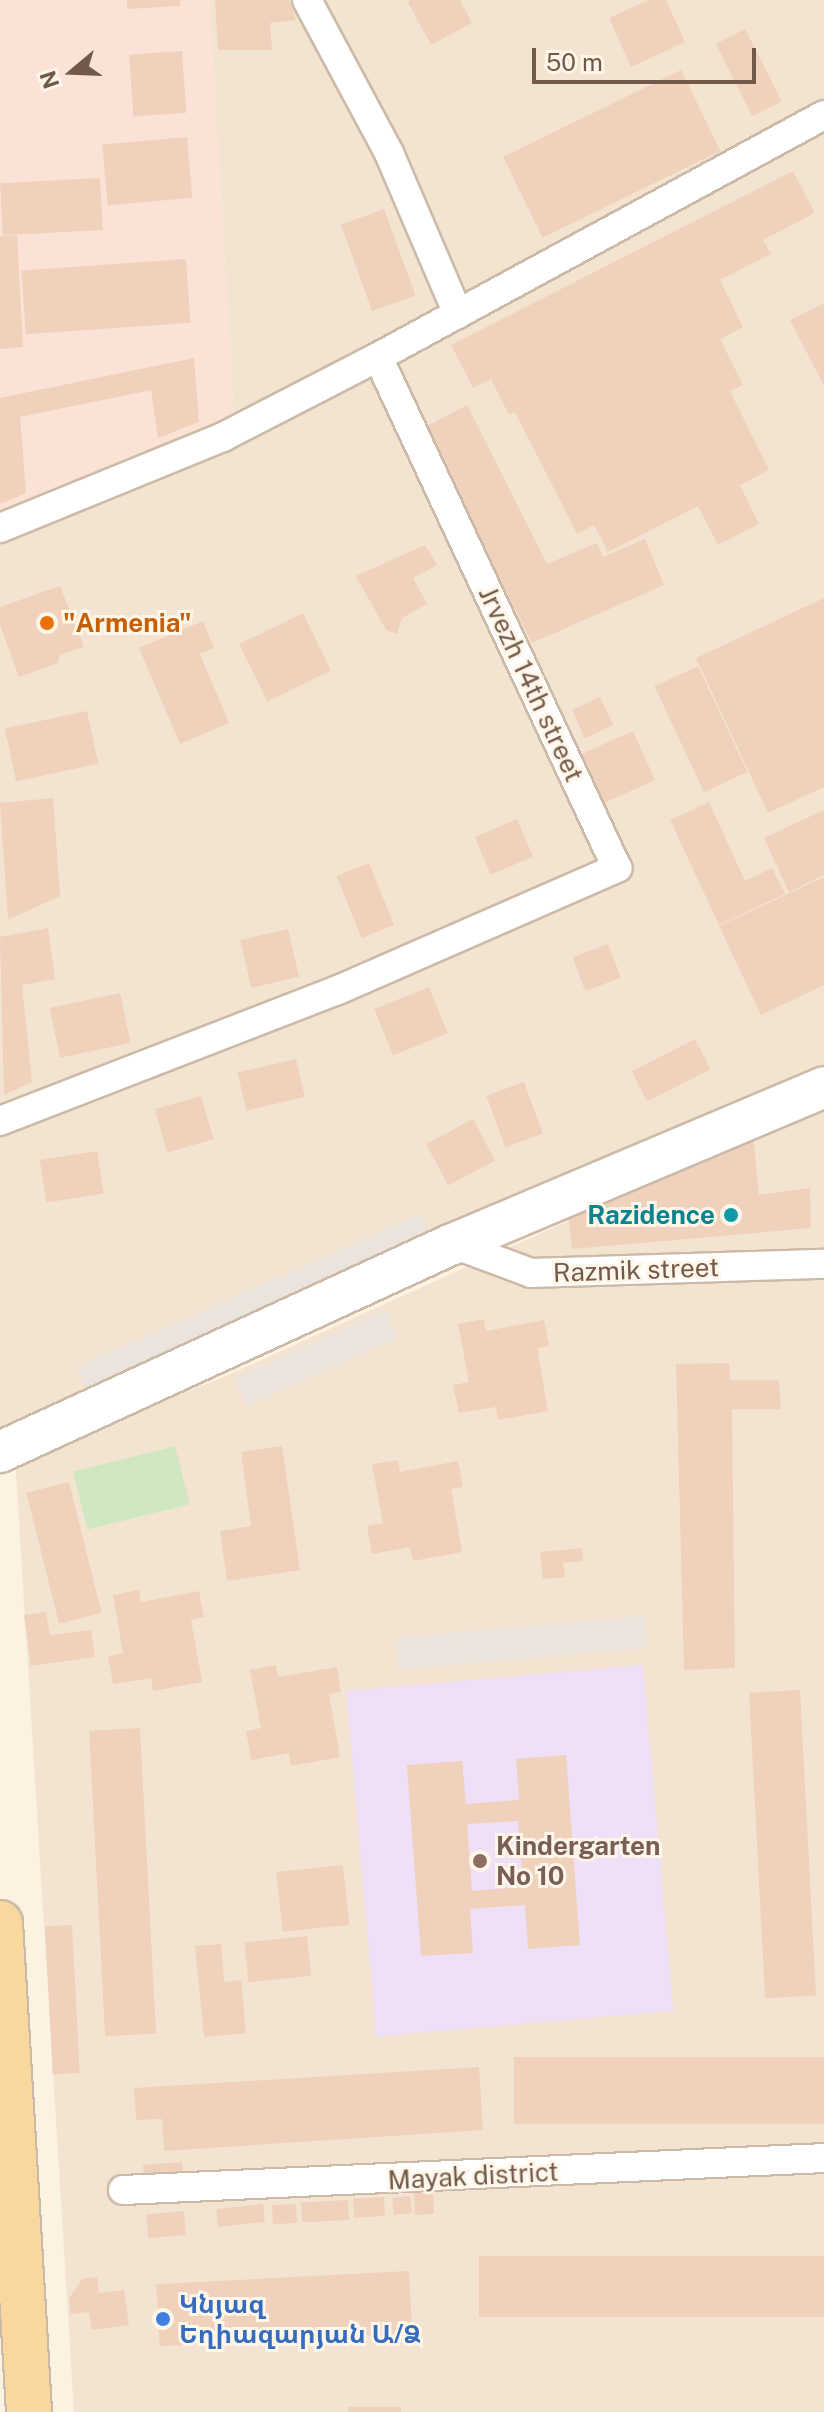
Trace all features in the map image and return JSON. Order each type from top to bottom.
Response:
[{"type":"main road","points":[[0,1923],[9,2214],[29,2412]]},
{"type":"main road","points":[[0,2345],[3,2412]]},
{"type":"street","points":[[307,0],[389,153],[458,314]]},
{"type":"street","points":[[0,528],[223,437],[378,357],[824,115]]},
{"type":"street","name":"Jrvezh 14th street","points":[[0,1121],[338,990],[617,868],[378,357]]},
{"type":"street","points":[[0,1452],[453,1244],[824,1087]]},
{"type":"street","name":"Razmik street","points":[[453,1244],[531,1273],[824,1264]]},
{"type":"street","name":"Mayak district","points":[[123,2190],[824,2158]]},
{"type":"shaded area","points":[[0,0],[209,0],[234,420],[0,510]]},
{"type":"shaded area","points":[[209,0],[824,0],[824,1077],[0,1442],[0,510],[234,420]]},
{"type":"shaded area","points":[[824,1105],[824,2412],[74,2412],[15,1456],[217,1380]]},
{"type":"shaded area","points":[[421,1214],[430,1234],[86,1387],[77,1367]]},
{"type":"shaded area","points":[[385,1311],[397,1338],[246,1406],[234,1378]]},
{"type":"shaded area","points":[[645,1616],[648,1648],[399,1670],[396,1638]]},
{"type":"shaded area","points":[[643,1665],[673,2011],[376,2037],[346,1691]]},
{"type":"green space","points":[[175,1446],[190,1504],[88,1530],[73,1471]]},
{"type":"building","points":[[127,0],[180,0],[180,6],[127,9]]},
{"type":"building","points":[[215,0],[289,0],[296,20],[270,23],[272,50],[218,50]]},
{"type":"building","points":[[460,0],[472,23],[431,45],[408,2]]},
{"type":"building","points":[[648,0],[666,0],[685,42],[631,67],[609,18]]},
{"type":"building","points":[[745,29],[782,101],[752,116],[716,44]]},
{"type":"building","points":[[182,51],[186,113],[133,117],[129,55]]},
{"type":"building","points":[[681,70],[720,151],[542,238],[503,157]]},
{"type":"building","points":[[187,137],[192,198],[108,205],[102,144]]},
{"type":"building","points":[[793,171],[815,213],[763,240],[771,254],[720,280],[743,327],[720,339],[743,385],[730,391],[769,470],[740,485],[759,524],[718,545],[698,506],[608,552],[594,525],[577,534],[515,412],[509,415],[491,379],[473,388],[451,345]]},
{"type":"building","points":[[100,178],[103,230],[3,235],[0,183]]},
{"type":"building","points":[[384,209],[415,295],[372,311],[341,225]]},
{"type":"building","points":[[17,235],[23,347],[0,349],[0,236]]},
{"type":"building","points":[[186,259],[190,323],[26,334],[21,271]]},
{"type":"building","points":[[824,303],[824,386],[790,320]]},
{"type":"building","points":[[194,358],[199,422],[158,438],[151,390],[20,417],[26,493],[0,504],[0,398]]},
{"type":"building","points":[[467,405],[547,564],[597,543],[603,557],[645,539],[664,585],[532,643],[423,428]]},
{"type":"building","points":[[425,545],[437,565],[413,578],[427,604],[402,618],[397,634],[386,630],[356,576]]},
{"type":"building","points":[[60,586],[84,647],[60,655],[58,663],[19,677],[0,625],[0,607]]},
{"type":"building","points":[[824,598],[824,787],[768,813],[696,658]]},
{"type":"building","points":[[303,613],[331,671],[267,702],[239,644]]},
{"type":"building","points":[[203,621],[214,648],[200,654],[229,723],[180,744],[139,648]]},
{"type":"building","points":[[698,666],[747,772],[704,792],[654,686]]},
{"type":"building","points":[[600,697],[613,725],[585,738],[572,710]]},
{"type":"building","points":[[87,711],[98,764],[16,781],[5,728]]},
{"type":"building","points":[[633,731],[655,780],[603,804],[581,754]]},
{"type":"building","points":[[53,798],[60,896],[8,920],[0,803]]},
{"type":"building","points":[[709,802],[745,881],[772,868],[785,894],[719,925],[670,820]]},
{"type":"building","points":[[824,810],[824,875],[789,892],[764,838]]},
{"type":"building","points":[[517,819],[533,857],[491,875],[475,837]]},
{"type":"building","points":[[369,863],[394,925],[362,938],[337,876]]},
{"type":"building","points":[[824,877],[824,985],[761,1015],[719,926]]},
{"type":"building","points":[[48,928],[55,979],[22,985],[32,1082],[4,1095],[0,937]]},
{"type":"building","points":[[288,929],[299,977],[251,988],[240,940]]},
{"type":"building","points":[[608,944],[621,978],[585,991],[573,958]]},
{"type":"building","points":[[429,987],[448,1033],[393,1055],[374,1009]]},
{"type":"building","points":[[120,993],[131,1043],[60,1058],[50,1008]]},
{"type":"building","points":[[695,1039],[710,1069],[647,1102],[632,1071]]},
{"type":"building","points":[[296,1059],[305,1097],[246,1110],[238,1072]]},
{"type":"building","points":[[524,1082],[543,1134],[505,1147],[486,1096]]},
{"type":"building","points":[[201,1096],[213,1139],[167,1152],[155,1109]]},
{"type":"building","points":[[473,1119],[495,1160],[448,1185],[426,1144]]},
{"type":"building","points":[[753,1134],[759,1195],[810,1188],[811,1228],[572,1249],[568,1213]]},
{"type":"building","points":[[97,1151],[104,1193],[46,1203],[40,1160]]},
{"type":"building","points":[[484,1319],[486,1331],[544,1320],[549,1346],[537,1348],[548,1411],[498,1420],[496,1407],[459,1413],[453,1385],[469,1382],[458,1324]]},
{"type":"building","points":[[729,1363],[730,1380],[779,1380],[781,1409],[732,1409],[735,1668],[684,1670],[676,1364]]},
{"type":"building","points":[[282,1446],[300,1570],[227,1581],[220,1531],[251,1526],[241,1452]]},
{"type":"building","points":[[398,1460],[400,1472],[458,1461],[463,1487],[451,1489],[462,1552],[413,1561],[410,1547],[372,1554],[367,1526],[383,1523],[372,1464]]},
{"type":"building","points":[[69,1482],[102,1613],[59,1624],[26,1493]]},
{"type":"building","points":[[582,1548],[583,1561],[563,1563],[565,1577],[543,1579],[540,1552]]},
{"type":"building","points":[[139,1590],[141,1602],[199,1591],[204,1617],[191,1620],[202,1682],[153,1691],[151,1678],[113,1684],[108,1656],[123,1653],[113,1595]]},
{"type":"building","points":[[46,1612],[50,1635],[91,1630],[95,1657],[31,1666],[24,1615]]},
{"type":"building","points":[[276,1665],[278,1677],[337,1667],[341,1692],[329,1694],[340,1757],[291,1766],[289,1753],[251,1760],[246,1731],[261,1728],[250,1670]]},
{"type":"building","points":[[800,1690],[816,1996],[765,1998],[749,1693]]},
{"type":"building","points":[[140,1728],[156,2034],[105,2036],[89,1731]]},
{"type":"building","points":[[566,1755],[580,1945],[528,1949],[525,1905],[470,1909],[473,1953],[421,1956],[407,1765],[462,1761],[466,1804],[519,1800],[516,1759]],"holes":[[[518,1821],[523,1887],[472,1891],[467,1824]]]},
{"type":"building","points":[[343,1865],[349,1925],[283,1932],[276,1872]]},
{"type":"building","points":[[72,1925],[80,2073],[53,2074],[45,1926]]},
{"type":"building","points":[[307,1936],[311,1976],[249,1982],[244,1943]]},
{"type":"building","points":[[221,1944],[224,1982],[241,1980],[246,2033],[204,2037],[195,1946]]},
{"type":"building","points":[[514,2057],[824,2057],[824,2124],[514,2124]]},
{"type":"building","points":[[479,2067],[483,2130],[164,2151],[162,2119],[136,2120],[134,2088]]},
{"type":"building","points":[[182,2162],[183,2178],[144,2181],[143,2165]]},
{"type":"building","points":[[433,2192],[434,2214],[415,2215],[414,2193]]},
{"type":"building","points":[[410,2196],[412,2213],[394,2215],[392,2198]]},
{"type":"building","points":[[384,2197],[385,2216],[354,2218],[353,2199]]},
{"type":"building","points":[[348,2200],[349,2220],[302,2222],[301,2202]]},
{"type":"building","points":[[263,2204],[265,2222],[218,2227],[216,2209]]},
{"type":"building","points":[[296,2204],[297,2223],[273,2224],[272,2205]]},
{"type":"building","points":[[184,2211],[186,2235],[148,2238],[146,2214]]},
{"type":"building","points":[[479,2256],[824,2256],[824,2317],[479,2317]]},
{"type":"building","points":[[409,2271],[412,2333],[160,2346],[156,2284]]},
{"type":"building","points":[[97,2277],[99,2293],[124,2290],[129,2325],[92,2330],[89,2312],[71,2314],[69,2299],[82,2279]]},
{"type":"building","points":[[348,2407],[401,2407],[401,2412],[348,2412]]},
{"type":"place","name":"\"Armenia\"","points":[[47,623]]},
{"type":"place","name":"Razidence","points":[[731,1215]]},
{"type":"place","name":"Kindergarten No 10","points":[[480,1861]]},
{"type":"place","name":"Կնյազ Եղիազարյան Ա/Ձ","points":[[163,2319]]}]
